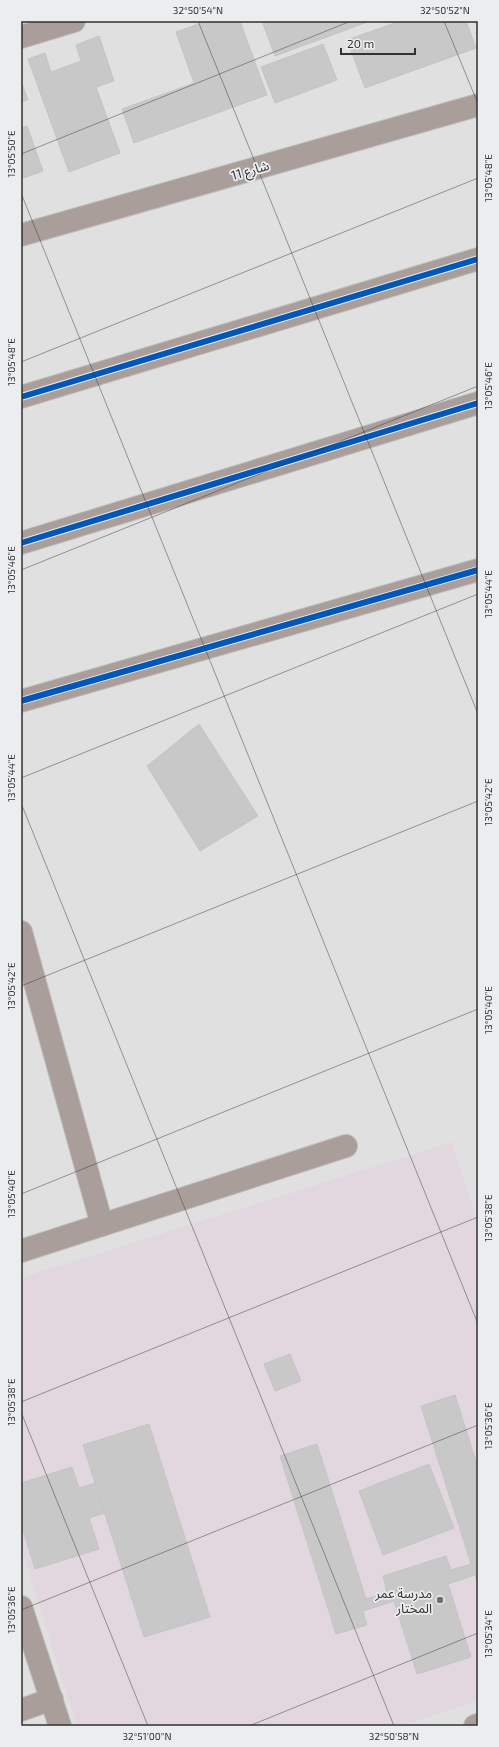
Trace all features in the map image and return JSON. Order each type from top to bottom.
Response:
[{"type":"street","points":[[21,37],[74,21]]},
{"type":"street","name":"شارع 11","points":[[21,235],[478,104]]},
{"type":"street","points":[[21,397],[478,259]]},
{"type":"street","points":[[21,543],[478,403]]},
{"type":"street","points":[[21,701],[478,570]]},
{"type":"street","points":[[21,932],[102,1225]]},
{"type":"street","points":[[21,1251],[346,1146]]},
{"type":"street","points":[[21,1607],[60,1726]]},
{"type":"street","points":[[21,1710],[52,1699]]},
{"type":"shaded area","points":[[452,1142],[478,1224],[478,1701],[400,1726],[77,1726],[21,1548],[21,1278]]},
{"type":"building","points":[[207,21],[240,21],[267,95],[134,143],[122,109],[194,83],[176,32]]},
{"type":"building","points":[[262,21],[370,21],[275,56]]},
{"type":"building","points":[[400,21],[466,21],[476,48],[365,88],[347,40]]},
{"type":"building","points":[[99,36],[114,81],[96,87],[120,153],[69,172],[28,59],[45,53],[51,72],[81,61],[76,45]]},
{"type":"building","points":[[323,44],[337,80],[275,103],[261,67]]},
{"type":"building","points":[[21,81],[28,100],[21,102]]},
{"type":"building","points":[[27,126],[43,171],[21,179],[21,128]]},
{"type":"building","points":[[199,724],[258,816],[200,851],[147,766]]},
{"type":"building","points":[[290,1354],[301,1381],[275,1391],[264,1364]]},
{"type":"building","points":[[455,1395],[478,1468],[478,1584],[475,1575],[448,1584],[471,1657],[417,1674],[394,1601],[363,1611],[367,1625],[336,1634],[280,1456],[317,1444],[366,1599],[387,1593],[383,1576],[446,1556],[451,1570],[471,1564],[421,1406]]},
{"type":"building","points":[[149,1424],[210,1617],[144,1637],[83,1445]]},
{"type":"building","points":[[429,1464],[454,1528],[383,1555],[359,1491]]},
{"type":"building","points":[[72,1467],[79,1488],[96,1483],[105,1513],[89,1518],[99,1549],[35,1569],[21,1524],[21,1483]]},
{"type":"cycle path","points":[[21,397],[478,259]]},
{"type":"cycle path","points":[[21,543],[478,403]]},
{"type":"cycle path","points":[[21,701],[478,570]]},
{"type":"place","name":"مدرسة عمر المختار","points":[[440,1600]]}]
